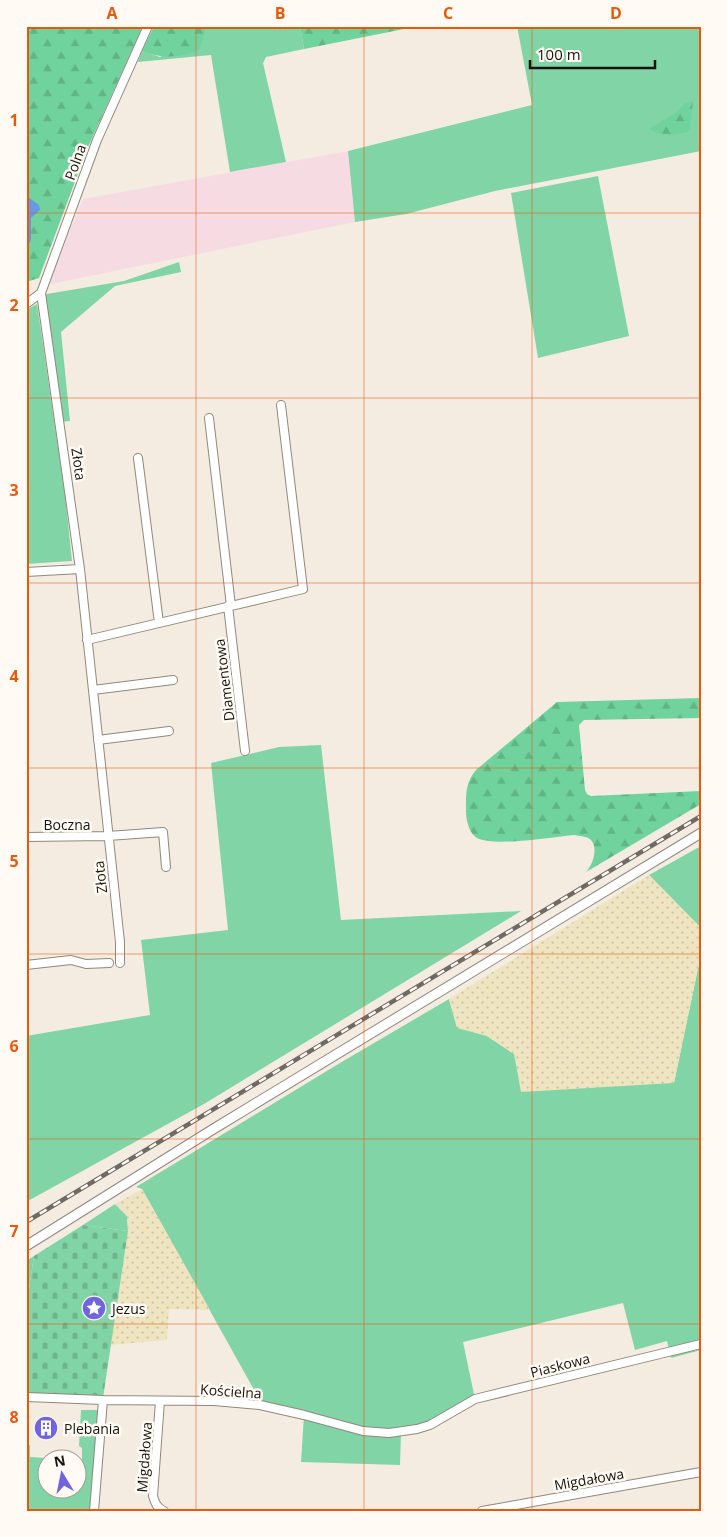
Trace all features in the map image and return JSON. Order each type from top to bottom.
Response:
[{"type":"street","name":"Polna","points":[[41,293],[97,140],[148,26]]},
{"type":"street","points":[[26,304],[41,293]]},
{"type":"street","name":"Złota","points":[[41,293],[80,569],[120,942],[120,963]]},
{"type":"street","points":[[87,640],[303,589],[281,405]]},
{"type":"street","points":[[209,418],[229,606]]},
{"type":"street","points":[[138,458],[159,623]]},
{"type":"street","points":[[26,572],[80,569]]},
{"type":"street","name":"Diamentowa","points":[[229,606],[245,751]]},
{"type":"street","points":[[93,690],[172,680]]},
{"type":"street","points":[[98,740],[169,731]]},
{"type":"street","name":"Boczna","points":[[26,837],[108,836],[163,832],[166,867]]},
{"type":"street","points":[[26,1246],[215,1128],[701,833]]},
{"type":"street","points":[[26,965],[71,960],[86,964],[109,962]]},
{"type":"street","name":"Piaskowa","points":[[430,1425],[475,1399],[701,1344]]},
{"type":"street","name":"Kościelna","points":[[26,1397],[214,1401],[260,1405],[304,1414],[363,1431],[389,1433],[430,1425]]},
{"type":"street","points":[[94,1511],[103,1400]]},
{"type":"street","name":"Migdałowa","points":[[160,1401],[153,1496],[155,1503],[164,1511]]},
{"type":"street","name":"Migdałowa","points":[[482,1511],[701,1472]]},
{"type":"shaded area","points":[[348,151],[355,222],[51,284],[50,279],[56,262],[83,199]]},
{"type":"green space","points":[[26,26],[143,26],[88,147],[39,278],[26,282]]},
{"type":"green space","points":[[154,26],[205,26],[206,29],[199,50],[185,55],[164,56],[142,51]]},
{"type":"green space","points":[[205,26],[300,26],[304,49],[266,57],[263,63],[286,162],[230,172],[211,55],[138,62],[142,51],[160,57],[206,29]]},
{"type":"green space","points":[[300,26],[419,26],[304,49]]},
{"type":"green space","points":[[517,26],[701,26],[701,151],[495,191],[406,214],[355,222],[348,151],[532,105]]},
{"type":"green space","points":[[693,101],[688,132],[668,135],[649,129],[677,112],[685,103]]},
{"type":"green space","points":[[598,176],[629,336],[538,358],[511,193]]},
{"type":"green space","points":[[179,262],[181,272],[115,286],[61,332],[70,421],[60,422],[41,295],[124,281]]},
{"type":"green space","points":[[37,304],[65,495],[72,561],[26,564],[26,310]]},
{"type":"green space","points":[[701,698],[701,718],[584,720],[579,725],[585,790],[587,794],[591,796],[701,791],[701,804],[586,872],[593,861],[595,851],[593,842],[586,837],[574,835],[510,842],[485,841],[477,838],[468,826],[466,800],[468,784],[472,775],[557,702]]},
{"type":"green space","points":[[321,745],[341,920],[521,911],[204,1104],[26,1202],[26,1036],[150,1015],[141,940],[228,930],[211,763],[279,747]]},
{"type":"green space","points":[[701,846],[701,928],[649,875]]},
{"type":"green space","points":[[701,954],[701,1350],[671,1358],[667,1341],[635,1350],[623,1303],[463,1342],[475,1399],[449,1415],[401,1432],[400,1465],[301,1462],[304,1415],[260,1405],[257,1395],[142,1189],[136,1187],[449,999],[457,1027],[487,1036],[514,1054],[674,1083]]},
{"type":"green space","points":[[115,1204],[127,1216],[128,1231],[83,1225]]},
{"type":"green space","points":[[83,1225],[128,1231],[103,1398],[26,1396],[26,1308],[34,1256]]},
{"type":"green space","points":[[34,1256],[26,1308],[26,1261]]},
{"type":"green space","points":[[81,1410],[99,1410],[91,1511],[26,1511],[26,1445],[30,1445],[30,1457],[38,1458],[38,1500],[88,1500],[88,1450],[82,1450],[79,1446]]},
{"type":"sand","points":[[649,875],[701,928],[701,954],[674,1083],[521,1092],[514,1054],[487,1036],[457,1028],[449,999]]},
{"type":"sand","points":[[142,1189],[210,1310],[169,1309],[167,1340],[111,1345],[128,1231],[127,1216],[115,1204]]},
{"type":"water","points":[[26,197],[39,205],[40,210],[31,218],[31,240],[26,251]]},
{"type":"railway","points":[[26,1222],[701,816]]},
{"type":"place","name":"Jezus","points":[[94,1308]]},
{"type":"place","name":"Plebania","points":[[46,1428]]}]
